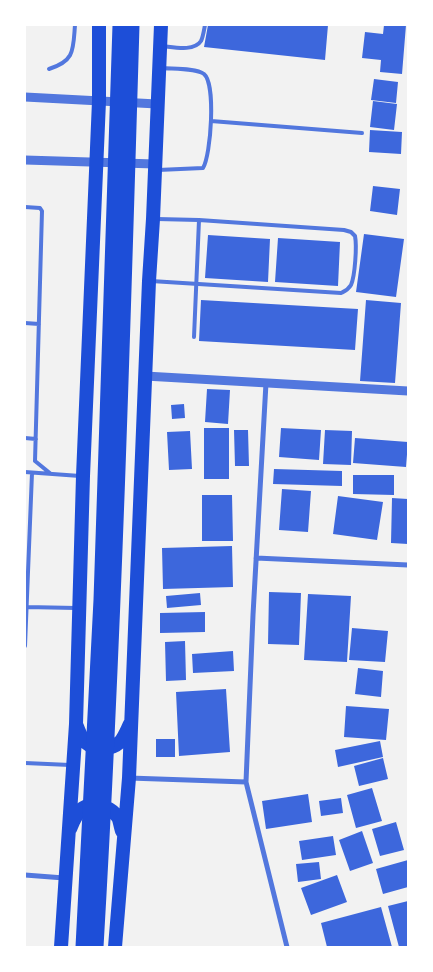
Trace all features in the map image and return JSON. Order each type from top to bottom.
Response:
[{"type":"highway","points":[[61,947],[76,724],[83,476],[99,101],[99,25]]},
{"type":"highway","points":[[83,947],[101,600],[120,25]]},
{"type":"highway","points":[[96,947],[105,796],[132,25]]},
{"type":"highway","points":[[114,947],[129,778],[132,721],[161,25]]},
{"type":"highway","points":[[76,724],[84,740],[92,747],[102,748],[112,747],[121,741],[132,721]]},
{"type":"highway","points":[[67,836],[74,818],[84,808],[98,806],[111,810],[118,819],[123,836]]},
{"type":"street","points":[[25,97],[157,104]]},
{"type":"street","points":[[25,160],[96,162],[155,167]]},
{"type":"street","points":[[145,376],[408,391]]},
{"type":"street","points":[[266,383],[246,782],[287,947]]},
{"type":"street","points":[[256,558],[408,565]]},
{"type":"street","points":[[129,778],[246,782]]},
{"type":"street","points":[[25,875],[65,878]]},
{"type":"lane","points":[[49,69],[62,65],[69,58],[72,50],[75,25]]},
{"type":"lane","points":[[160,46],[190,48],[195,46],[201,42],[205,25]]},
{"type":"lane","points":[[155,167],[203,168],[207,162],[211,121],[210,84],[205,75],[198,71],[160,68]]},
{"type":"lane","points":[[211,121],[362,133]]},
{"type":"lane","points":[[25,207],[40,208],[42,211],[35,461],[51,474]]},
{"type":"lane","points":[[149,281],[341,292],[348,290],[352,284],[356,241],[351,232],[344,230],[199,220],[153,219]]},
{"type":"lane","points":[[194,337],[199,220]]},
{"type":"lane","points":[[25,323],[39,324]]},
{"type":"lane","points":[[25,438],[36,439]]},
{"type":"lane","points":[[25,472],[83,476]]},
{"type":"lane","points":[[25,646],[32,473]]},
{"type":"lane","points":[[26,607],[79,608]]},
{"type":"lane","points":[[25,763],[72,765]]},
{"type":"building","points":[[208,25],[328,25],[325,60],[204,47]]},
{"type":"building","points":[[384,25],[406,25],[402,74],[380,72],[381,60],[362,58],[365,32],[383,34]]},
{"type":"building","points":[[374,79],[398,82],[396,103],[371,100]]},
{"type":"building","points":[[373,101],[397,104],[394,130],[370,127]]},
{"type":"building","points":[[370,130],[402,132],[401,154],[369,152]]},
{"type":"building","points":[[373,186],[400,189],[397,215],[370,211]]},
{"type":"building","points":[[364,234],[404,239],[396,297],[356,292]]},
{"type":"building","points":[[208,235],[270,239],[268,282],[205,278]]},
{"type":"building","points":[[278,238],[340,242],[338,286],[275,282]]},
{"type":"building","points":[[201,300],[358,309],[355,350],[199,341]]},
{"type":"building","points":[[366,300],[401,303],[395,383],[360,381]]},
{"type":"building","points":[[207,389],[230,390],[228,424],[205,422]]},
{"type":"building","points":[[184,404],[185,418],[172,419],[171,405]]},
{"type":"building","points":[[204,428],[229,428],[229,479],[204,479]]},
{"type":"building","points":[[281,428],[321,430],[319,460],[279,457]]},
{"type":"building","points":[[234,430],[248,430],[249,466],[235,466]]},
{"type":"building","points":[[325,430],[352,431],[351,465],[323,464]]},
{"type":"building","points":[[190,431],[192,469],[169,470],[167,432]]},
{"type":"building","points":[[355,438],[408,442],[406,467],[353,463]]},
{"type":"building","points":[[274,469],[342,471],[342,486],[273,484]]},
{"type":"building","points":[[353,475],[394,475],[394,495],[353,494]]},
{"type":"building","points":[[282,489],[311,491],[308,532],[279,530]]},
{"type":"building","points":[[202,495],[232,495],[233,541],[202,541]]},
{"type":"building","points":[[338,496],[383,502],[377,540],[333,534]]},
{"type":"building","points":[[392,498],[408,499],[408,544],[391,543]]},
{"type":"building","points":[[232,546],[233,587],[163,589],[162,548]]},
{"type":"building","points":[[269,592],[301,593],[299,645],[268,644]]},
{"type":"building","points":[[200,593],[201,605],[167,608],[166,596]]},
{"type":"building","points":[[308,594],[351,596],[347,662],[304,660]]},
{"type":"building","points":[[205,612],[205,632],[160,633],[160,613]]},
{"type":"building","points":[[352,628],[388,631],[385,662],[349,660]]},
{"type":"building","points":[[185,641],[186,680],[166,681],[165,642]]},
{"type":"building","points":[[233,651],[234,671],[193,673],[192,654]]},
{"type":"building","points":[[358,668],[383,671],[381,697],[355,694]]},
{"type":"building","points":[[226,689],[230,752],[179,756],[176,692]]},
{"type":"building","points":[[346,706],[389,709],[386,740],[344,737]]},
{"type":"building","points":[[156,739],[175,739],[175,757],[156,757]]},
{"type":"building","points":[[380,741],[383,757],[338,767],[335,750]]},
{"type":"building","points":[[383,758],[388,779],[359,786],[354,766]]},
{"type":"building","points":[[372,788],[382,821],[356,828],[347,795]]},
{"type":"building","points":[[308,794],[312,822],[266,829],[262,801]]},
{"type":"building","points":[[341,798],[343,813],[321,816],[319,801]]},
{"type":"building","points":[[396,822],[404,850],[380,856],[372,829]]},
{"type":"building","points":[[362,831],[373,863],[350,871],[339,840]]},
{"type":"building","points":[[333,836],[336,855],[302,860],[299,841]]},
{"type":"building","points":[[408,860],[408,887],[383,894],[376,869]]},
{"type":"building","points":[[319,862],[321,879],[298,882],[296,864]]},
{"type":"building","points":[[337,875],[347,902],[311,915],[301,888]]},
{"type":"building","points":[[408,901],[408,947],[399,947],[388,906]]},
{"type":"building","points":[[381,907],[392,947],[327,947],[321,923]]}]
